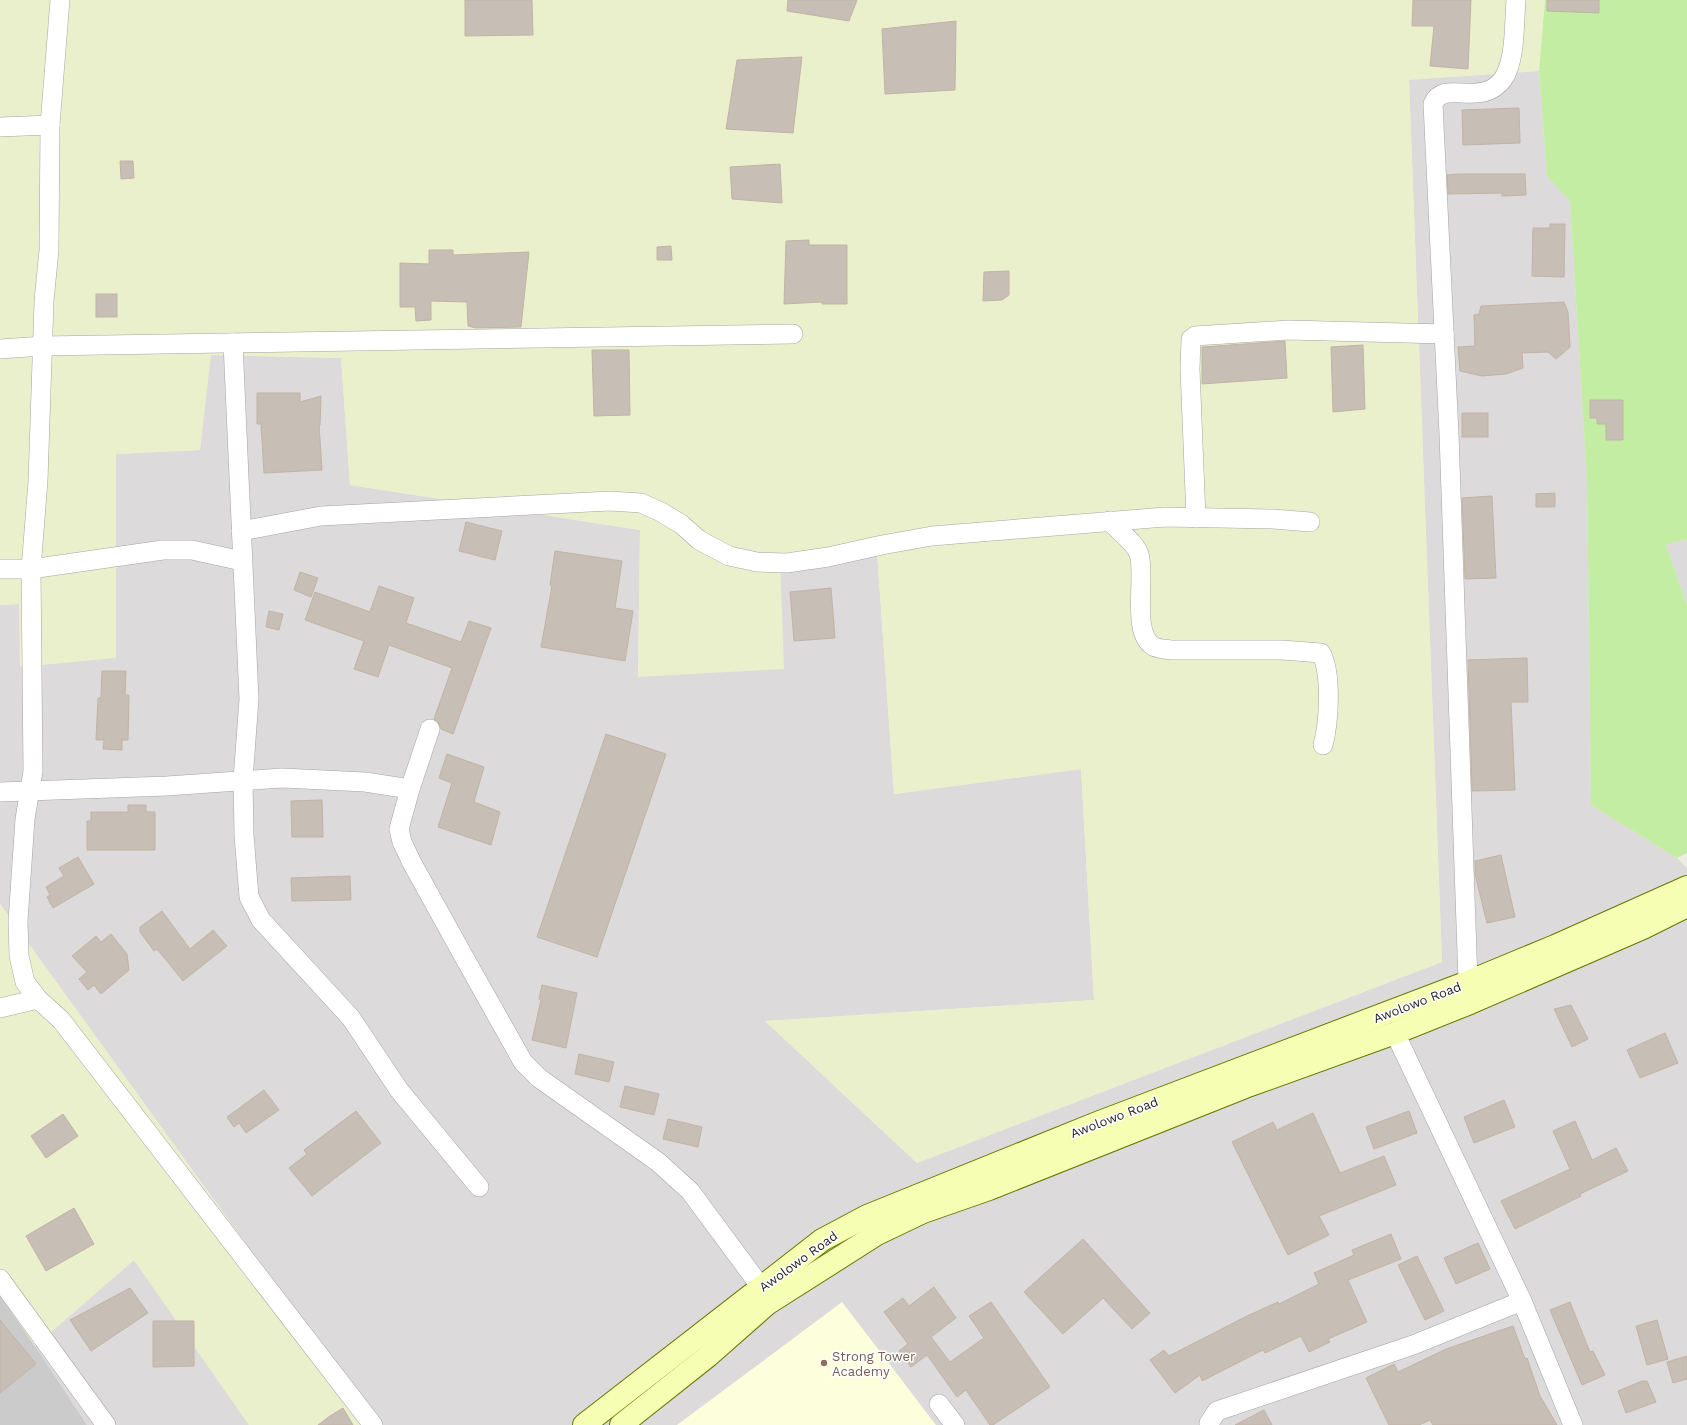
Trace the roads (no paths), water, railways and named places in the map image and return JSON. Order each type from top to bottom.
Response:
[{"type":"main road","name":"Awolowo Road","points":[[584,1425],[822,1240],[867,1216],[1098,1123],[1468,982],[1555,946],[1687,887]]},
{"type":"main road","name":"Awolowo Road","points":[[621,1425],[708,1356],[767,1304],[877,1234],[923,1212],[989,1188],[1245,1087],[1395,1033],[1643,928],[1687,906]]},
{"type":"street","points":[[60,0],[50,125],[49,250],[44,301],[38,481],[31,569],[34,713],[33,771],[25,818],[18,921],[19,956],[25,982],[38,999],[61,1020],[373,1425]]},
{"type":"street","points":[[1468,982],[1444,334],[1433,104],[1436,97],[1444,93],[1480,94],[1495,88],[1503,78],[1511,59],[1516,0]]},
{"type":"street","points":[[0,127],[50,125]]},
{"type":"street","points":[[1196,518],[1190,369],[1191,339],[1195,336],[1288,330],[1444,334]]},
{"type":"street","points":[[0,349],[43,346],[793,334]]},
{"type":"street","points":[[233,343],[249,699],[243,780],[244,835],[249,897],[261,920],[286,950],[324,988],[351,1018],[399,1090],[479,1187]]},
{"type":"street","points":[[241,532],[321,516],[610,501],[641,503],[661,512],[681,524],[699,540],[729,556],[757,562],[787,563],[828,557],[932,536],[1165,517],[1273,519],[1310,522]]},
{"type":"street","points":[[1110,522],[1133,544],[1139,554],[1142,624],[1146,640],[1154,647],[1171,650],[1282,650],[1321,654],[1325,660],[1329,705],[1323,745]]},
{"type":"street","points":[[0,569],[31,569],[163,550],[192,550],[242,561]]},
{"type":"street","points":[[430,729],[410,789],[399,829],[402,842],[426,890],[523,1062],[539,1078],[658,1162],[690,1191],[761,1287]]},
{"type":"street","points":[[0,792],[166,786],[282,778],[365,782],[410,789]]},
{"type":"street","points":[[0,1008],[38,999]]},
{"type":"street","points":[[1395,1033],[1522,1301],[1574,1425]]},
{"type":"street","points":[[0,1278],[106,1425]]},
{"type":"street","points":[[1210,1425],[1209,1423],[1217,1411],[1413,1345],[1522,1301]]},
{"type":"street","points":[[939,1404],[955,1425]]},
{"type":"place","name":"Strong Tower Academy","points":[[824,1363]]}]
